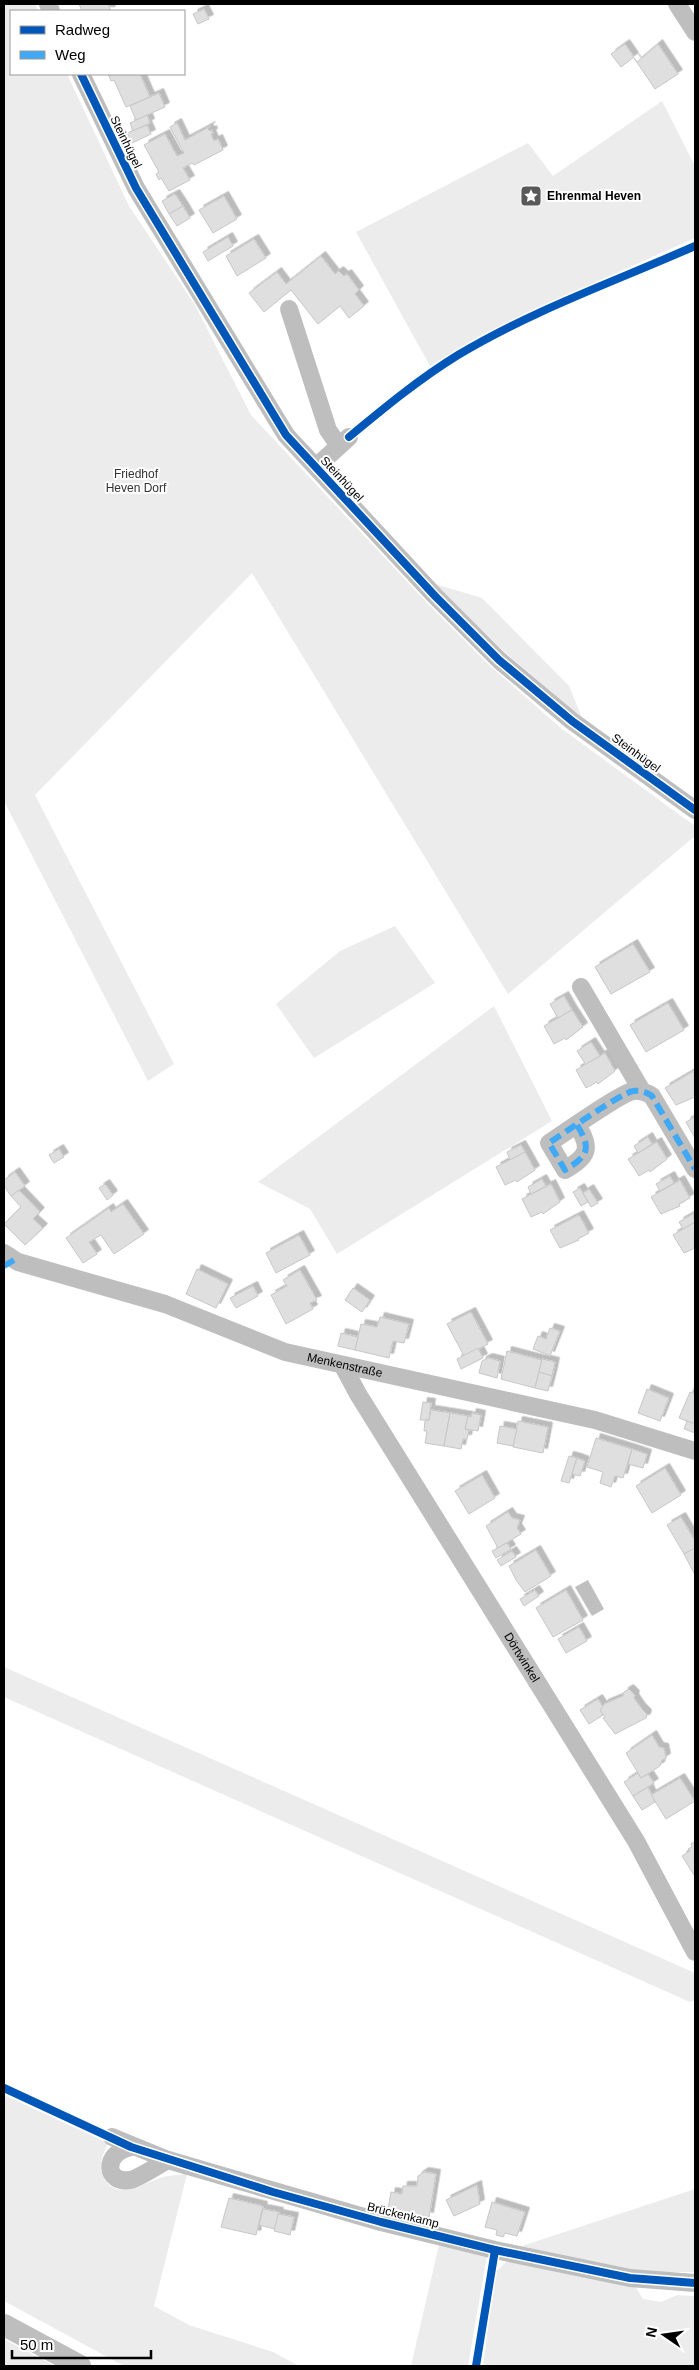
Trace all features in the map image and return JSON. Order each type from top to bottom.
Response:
[{"type":"main road","points":[[4,2325],[80,2366]]},
{"type":"street","points":[[677,4],[695,32]]},
{"type":"street","name":"Steinhügel","points":[[81,75],[136,188],[286,435],[435,596],[498,660],[572,720],[695,810]]},
{"type":"street","points":[[289,310],[328,430],[344,441],[316,467]]},
{"type":"street","points":[[581,987],[642,1091]]},
{"type":"street","points":[[577,1125],[632,1091],[642,1091],[652,1096],[695,1169]]},
{"type":"street","name":"Menkenstraße","points":[[4,1253],[18,1262],[165,1304],[276,1350],[343,1366],[470,1391],[595,1420],[695,1451]]},
{"type":"street","name":"Dörtwinkel","points":[[343,1366],[358,1394],[636,1841],[695,1952]]},
{"type":"street","name":"Brückenkamp","points":[[112,2137],[131,2147],[168,2160],[381,2222],[495,2250],[630,2278],[695,2283]]},
{"type":"street","points":[[131,2147],[120,2149],[113,2155],[110,2163],[112,2173],[118,2178],[133,2180],[168,2160]]},
{"type":"green space","name":"Friedhof Heven Dorf","points":[[4,4],[35,4],[38,10],[10,10],[10,75],[67,75],[129,206],[195,305],[251,415],[429,605],[491,667],[562,729],[695,826],[695,836],[508,994],[252,573],[35,795],[174,1064],[148,1081],[4,801]]},
{"type":"green space","points":[[662,101],[695,166],[695,238],[594,283],[462,348],[430,366],[356,232],[528,143],[553,176]]},
{"type":"green space","points":[[435,584],[482,598],[569,686],[582,718],[500,648]]},
{"type":"green space","points":[[395,926],[435,983],[314,1058],[276,1004],[340,951]]},
{"type":"green space","points":[[494,1006],[552,1121],[337,1254],[310,1209],[258,1182]]},
{"type":"green space","points":[[4,1667],[695,1973],[695,2000],[690,2002],[4,1697]]},
{"type":"green space","points":[[4,2095],[108,2143],[102,2157],[101,2170],[105,2180],[111,2186],[118,2189],[134,2188],[167,2176],[187,2174],[154,2306],[189,2325],[273,2352],[299,2366],[124,2366],[4,2301]]},
{"type":"green space","points":[[695,2189],[695,2272],[624,2272],[522,2246]]},
{"type":"green space","points":[[439,2245],[487,2256],[468,2366],[411,2366]]},
{"type":"green space","points":[[509,2259],[635,2286],[643,2299],[661,2302],[677,2295],[695,2296],[695,2366],[483,2366],[495,2273]]},
{"type":"green space","points":[[4,2339],[55,2366],[4,2366]]},
{"type":"shaded area","points":[[588,1580],[604,1609],[592,1616],[575,1587]]},
{"type":"building","points":[[79,4],[108,4],[111,10],[82,10]]},
{"type":"building","points":[[204,9],[209,19],[198,24],[193,14]]},
{"type":"building","points":[[625,44],[634,57],[621,67],[611,54]]},
{"type":"building","points":[[658,44],[678,74],[655,89],[634,58],[637,62]]},
{"type":"building","points":[[108,75],[140,75],[150,97],[126,107],[114,80],[111,81]]},
{"type":"building","points":[[159,93],[165,107],[136,120],[130,106]]},
{"type":"building","points":[[147,115],[150,123],[133,131],[130,123]]},
{"type":"building","points":[[177,123],[185,140],[211,126],[208,129],[212,130],[213,133],[211,134],[214,141],[218,139],[223,150],[194,165],[192,163],[183,168],[190,180],[169,191],[161,178],[159,180],[156,174],[159,172],[144,145],[165,134],[177,156],[184,153],[170,127]]},
{"type":"building","points":[[147,125],[151,134],[132,143],[127,133]]},
{"type":"building","points":[[175,194],[183,206],[169,214],[162,201]]},
{"type":"building","points":[[224,196],[237,219],[213,233],[199,210]]},
{"type":"building","points":[[183,206],[190,218],[177,226],[169,214]]},
{"type":"building","points":[[228,237],[233,246],[208,261],[203,252]]},
{"type":"building","points":[[254,239],[266,258],[237,276],[226,256]]},
{"type":"building","points":[[321,256],[335,274],[339,271],[344,276],[347,274],[359,290],[355,294],[364,306],[349,318],[340,306],[318,324],[291,290],[264,312],[249,293],[277,272],[286,284]]},
{"type":"building","points":[[633,944],[650,972],[611,994],[595,967]]},
{"type":"building","points":[[564,996],[572,1010],[558,1018],[550,1004]]},
{"type":"building","points":[[668,1003],[684,1030],[646,1052],[630,1025]]},
{"type":"building","points":[[572,1010],[583,1027],[566,1040],[565,1038],[554,1044],[544,1026]]},
{"type":"building","points":[[591,1042],[600,1056],[586,1065],[577,1051]]},
{"type":"building","points":[[605,1053],[615,1071],[598,1084],[597,1082],[586,1088],[576,1070]]},
{"type":"building","points":[[694,1071],[695,1097],[676,1105],[665,1088]]},
{"type":"building","points":[[695,1117],[695,1138],[686,1122]]},
{"type":"building","points":[[648,1137],[652,1144],[638,1153],[634,1146]]},
{"type":"building","points":[[657,1142],[667,1159],[650,1172],[649,1170],[639,1176],[628,1159]]},
{"type":"building","points":[[521,1145],[525,1152],[510,1160],[507,1152]]},
{"type":"building","points":[[59,1149],[64,1157],[54,1163],[49,1155]]},
{"type":"building","points":[[525,1152],[535,1170],[517,1182],[516,1180],[505,1185],[496,1167]]},
{"type":"building","points":[[15,1172],[25,1186],[11,1196],[4,1186],[4,1180]]},
{"type":"building","points":[[670,1176],[674,1183],[660,1191],[656,1184]]},
{"type":"building","points":[[542,1179],[546,1186],[531,1194],[528,1187]]},
{"type":"building","points":[[680,1180],[690,1198],[679,1204],[680,1206],[661,1214],[651,1197]]},
{"type":"building","points":[[105,1184],[113,1195],[107,1200],[99,1188]]},
{"type":"building","points":[[551,1184],[560,1202],[543,1214],[542,1212],[531,1217],[522,1199]]},
{"type":"building","points":[[580,1188],[588,1202],[581,1206],[573,1192]]},
{"type":"building","points":[[589,1189],[598,1203],[591,1207],[583,1193]]},
{"type":"building","points":[[19,1190],[40,1212],[33,1219],[43,1228],[25,1245],[4,1224],[21,1207],[11,1196]]},
{"type":"building","points":[[123,1204],[144,1234],[114,1254],[101,1235],[89,1242],[97,1254],[83,1263],[66,1238],[109,1208],[111,1212]]},
{"type":"building","points":[[693,1214],[695,1222],[683,1229],[679,1222]]},
{"type":"building","points":[[579,1215],[589,1233],[579,1240],[560,1248],[550,1230]]},
{"type":"building","points":[[695,1222],[695,1248],[684,1253],[673,1235]]},
{"type":"building","points":[[299,1235],[310,1255],[276,1273],[266,1253]]},
{"type":"building","points":[[197,1269],[228,1284],[216,1308],[186,1294]]},
{"type":"building","points":[[300,1270],[317,1300],[310,1303],[313,1309],[286,1324],[271,1295],[287,1286],[283,1280]]},
{"type":"building","points":[[253,1286],[258,1296],[236,1308],[230,1298]]},
{"type":"building","points":[[353,1288],[370,1300],[362,1312],[345,1300]]},
{"type":"building","points":[[471,1312],[488,1344],[464,1356],[447,1324]]},
{"type":"building","points":[[380,1317],[409,1324],[404,1343],[393,1341],[389,1358],[355,1350],[361,1324],[377,1327]]},
{"type":"building","points":[[550,1328],[560,1331],[550,1356],[533,1349],[538,1336],[546,1339]]},
{"type":"building","points":[[341,1333],[358,1337],[355,1350],[338,1346]]},
{"type":"building","points":[[478,1348],[483,1358],[461,1369],[457,1359]]},
{"type":"building","points":[[507,1351],[542,1360],[535,1388],[501,1379]]},
{"type":"building","points":[[488,1358],[500,1361],[497,1378],[479,1373],[482,1361]]},
{"type":"building","points":[[542,1359],[555,1362],[552,1376],[539,1372]]},
{"type":"building","points":[[539,1372],[552,1376],[548,1391],[535,1388]]},
{"type":"building","points":[[647,1389],[669,1398],[660,1421],[638,1413]]},
{"type":"building","points":[[690,1392],[695,1394],[695,1424],[679,1418]]},
{"type":"building","points":[[423,1402],[431,1403],[429,1420],[420,1420]]},
{"type":"building","points":[[431,1410],[450,1413],[444,1446],[425,1443],[427,1431],[424,1431],[425,1421],[429,1420]]},
{"type":"building","points":[[450,1413],[468,1416],[465,1429],[469,1430],[467,1439],[463,1439],[461,1449],[444,1446]]},
{"type":"building","points":[[472,1413],[481,1415],[478,1431],[465,1429],[468,1416],[471,1417]]},
{"type":"building","points":[[518,1421],[548,1427],[543,1453],[513,1447]]},
{"type":"building","points":[[687,1421],[695,1424],[695,1433],[684,1429]]},
{"type":"building","points":[[500,1426],[517,1429],[513,1446],[497,1443]]},
{"type":"building","points":[[596,1438],[632,1449],[623,1478],[615,1476],[611,1487],[600,1483],[603,1472],[587,1467]]},
{"type":"building","points":[[632,1449],[647,1454],[643,1468],[628,1464]]},
{"type":"building","points":[[569,1456],[577,1458],[569,1483],[561,1481]]},
{"type":"building","points":[[577,1458],[585,1461],[580,1476],[572,1474]]},
{"type":"building","points":[[665,1468],[681,1495],[652,1513],[636,1486]]},
{"type":"building","points":[[482,1475],[495,1498],[469,1514],[455,1491]]},
{"type":"building","points":[[508,1512],[512,1518],[520,1520],[517,1528],[521,1534],[498,1548],[486,1526]]},
{"type":"building","points":[[681,1517],[695,1541],[695,1548],[684,1554],[667,1525]]},
{"type":"building","points":[[507,1543],[511,1549],[496,1558],[492,1551]]},
{"type":"building","points":[[695,1548],[695,1573],[694,1573],[684,1554]]},
{"type":"building","points":[[536,1550],[551,1576],[525,1592],[509,1566]]},
{"type":"building","points":[[512,1551],[516,1557],[501,1566],[497,1560]]},
{"type":"building","points":[[535,1590],[539,1596],[524,1606],[520,1599]]},
{"type":"building","points":[[566,1590],[583,1620],[553,1637],[536,1608]]},
{"type":"building","points":[[579,1627],[587,1641],[566,1653],[558,1639]]},
{"type":"building","points":[[629,1689],[647,1714],[646,1718],[615,1734],[603,1718],[605,1717],[600,1710],[604,1704],[623,1696],[624,1692]]},
{"type":"building","points":[[598,1699],[603,1707],[600,1710],[603,1715],[589,1724],[580,1710]]},
{"type":"building","points":[[652,1735],[659,1747],[664,1748],[666,1758],[662,1760],[660,1766],[641,1778],[626,1753]]},
{"type":"building","points":[[638,1773],[641,1778],[648,1774],[654,1783],[633,1796],[624,1782]]},
{"type":"building","points":[[680,1778],[695,1801],[666,1819],[651,1795]]},
{"type":"building","points":[[648,1787],[655,1802],[642,1810],[633,1796]]},
{"type":"building","points":[[695,1841],[694,1875],[682,1856],[690,1851],[688,1849],[692,1847],[691,1844]]},
{"type":"building","points":[[424,2172],[436,2174],[429,2217],[418,2215],[418,2219],[408,2217],[409,2213],[388,2209],[391,2192],[402,2194],[403,2186],[417,2186],[418,2176]]},
{"type":"building","points":[[477,2185],[480,2204],[454,2216],[446,2200]]},
{"type":"building","points":[[229,2198],[263,2206],[256,2235],[221,2227]]},
{"type":"building","points":[[492,2202],[525,2212],[517,2236],[505,2233],[503,2237],[496,2235],[497,2230],[485,2227]]},
{"type":"building","points":[[263,2209],[279,2212],[275,2229],[259,2225]]},
{"type":"building","points":[[278,2214],[294,2217],[290,2235],[274,2231]]},
{"type":"marked path","points":[[577,1125],[585,1140],[585,1151],[579,1160],[565,1170],[549,1143],[605,1106],[627,1093],[633,1091],[645,1092],[652,1096],[695,1169]]},
{"type":"marked path","points":[[4,1266],[14,1260]]},
{"type":"cycle path","points":[[81,75],[136,188],[286,435],[435,596],[499,660],[572,721],[695,810]]},
{"type":"cycle path","points":[[349,437],[429,374],[486,339],[545,310],[695,246]]},
{"type":"cycle path","points":[[4,2088],[131,2147],[273,2192],[381,2222],[495,2250],[630,2278],[695,2283]]},
{"type":"cycle path","points":[[476,2366],[495,2250]]},
{"type":"place","name":"Ehrenmal Heven","points":[[531,196]]}]
